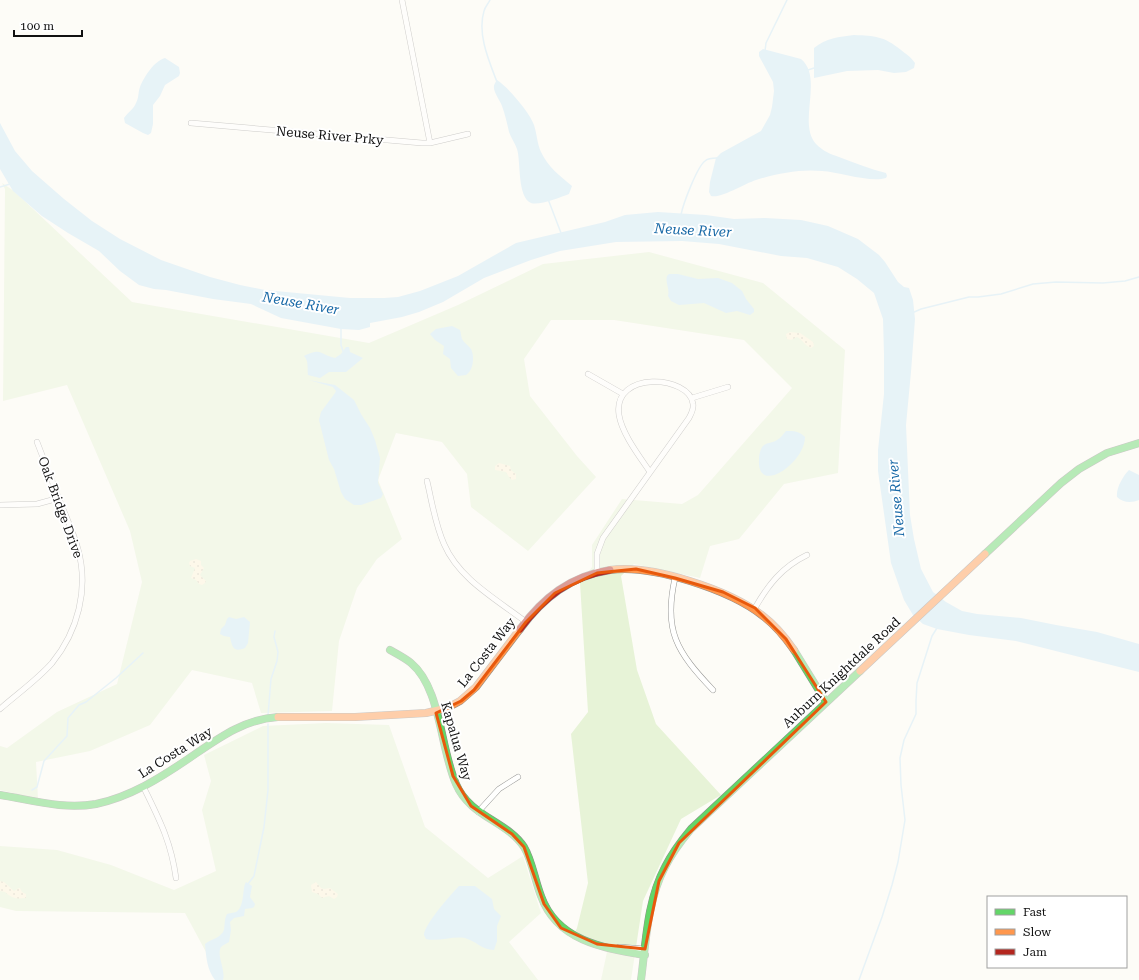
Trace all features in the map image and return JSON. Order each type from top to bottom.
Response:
[{"type":"street","points":[[402,0],[430,143]]},
{"type":"street","name":"Neuse River Prky","points":[[191,123],[430,143],[468,134]]},
{"type":"street","points":[[588,374],[623,394]]},
{"type":"street","points":[[597,573],[596,558],[600,544],[689,418],[693,408],[692,398],[681,388],[653,381],[635,385],[623,394],[619,407],[620,420],[650,472]]},
{"type":"street","points":[[692,398],[728,387]]},
{"type":"street","name":"Oak Bridge Drive","points":[[0,709],[51,663],[69,637],[79,611],[82,580],[80,558],[75,538],[37,442]]},
{"type":"street","name":"Auburn Knightdale Road","points":[[641,980],[652,904],[659,881],[665,865],[679,843],[691,829],[963,573],[1074,471],[1112,450],[1139,443]]},
{"type":"street","points":[[427,481],[440,534],[447,551],[456,565],[472,582],[526,622]]},
{"type":"street","points":[[0,505],[37,504],[59,498]]},
{"type":"street","points":[[754,608],[779,574],[792,563],[807,555]]},
{"type":"street","name":"La Costa Way","points":[[0,794],[63,806],[82,806],[105,802],[143,786],[170,771],[228,733],[258,720],[286,716],[332,718],[436,713],[461,701],[474,690],[543,602],[555,593],[578,580],[597,573],[618,570],[636,569],[675,578],[723,592],[754,608],[773,624],[786,639],[826,702]]},
{"type":"street","points":[[675,578],[670,609],[674,633],[680,649],[687,661],[713,690]]},
{"type":"street","name":"Kapalua Way","points":[[390,650],[410,663],[420,673],[428,687],[456,785],[465,798],[478,812],[512,834],[521,843],[527,852],[544,904],[551,917],[561,928],[584,941],[614,948],[620,951],[645,952]]},
{"type":"street","points":[[478,812],[499,789],[518,777]]},
{"type":"street","points":[[143,786],[167,838],[173,858],[176,878]]},
{"type":"highlighted area","points":[[636,569],[675,578],[723,592],[755,608],[786,639],[826,702],[679,843],[659,881],[645,949],[597,944],[561,928],[544,904],[524,847],[512,834],[471,806],[453,776],[436,713],[461,701],[474,690],[526,622],[555,593],[597,573]]},
{"type":"green space","points":[[2,183],[14,191],[132,302],[369,343],[458,305],[543,264],[649,252],[763,283],[845,350],[838,473],[784,484],[739,539],[710,546],[700,578],[634,564],[621,576],[637,670],[656,724],[721,795],[681,819],[643,901],[631,980],[601,980],[607,952],[572,939],[577,928],[588,883],[571,734],[588,712],[580,583],[592,567],[592,545],[622,499],[682,504],[698,495],[792,388],[744,340],[614,320],[551,320],[524,359],[530,396],[577,456],[596,477],[528,551],[471,507],[467,474],[442,442],[396,433],[378,480],[402,539],[377,559],[357,588],[339,641],[332,711],[261,713],[252,683],[192,670],[150,725],[90,751],[36,762],[38,799],[0,790],[0,746],[7,748],[57,712],[117,684],[142,582],[130,531],[67,385],[3,401],[5,189]]},
{"type":"green space","points":[[326,723],[389,725],[425,827],[488,878],[523,856],[541,913],[509,942],[538,980],[221,980],[185,913],[16,911],[0,907],[0,846],[57,850],[111,865],[174,890],[216,871],[202,810],[211,781],[204,755],[263,726]]},
{"type":"sand","points":[[790,332],[800,333],[813,342],[814,346],[811,348],[809,347],[797,337],[791,340],[787,339],[786,334]]},
{"type":"sand","points":[[499,463],[510,466],[511,470],[516,474],[516,479],[512,480],[506,472],[495,470],[495,466]]},
{"type":"sand","points":[[196,559],[201,561],[201,565],[204,568],[200,575],[206,581],[202,585],[191,578],[195,568],[190,566],[189,563],[190,561]]},
{"type":"sand","points":[[0,881],[4,882],[14,891],[20,888],[22,892],[26,894],[26,898],[15,898],[5,892],[0,891]]},
{"type":"sand","points":[[316,882],[321,888],[330,888],[338,894],[337,897],[334,899],[329,896],[322,898],[318,894],[312,892],[311,885]]},
{"type":"water","points":[[854,35],[874,36],[895,45],[912,59],[915,63],[914,68],[906,72],[894,73],[878,70],[847,71],[814,78],[814,48],[828,40]]},
{"type":"water","points":[[763,49],[801,59],[807,67],[811,89],[809,125],[811,135],[816,144],[833,155],[886,173],[886,178],[872,179],[829,172],[798,171],[759,179],[727,193],[711,196],[709,192],[710,182],[716,158],[721,153],[761,131],[770,115],[774,91],[773,82],[759,56],[759,52]]},
{"type":"water","points":[[165,58],[179,67],[180,73],[179,76],[165,85],[160,96],[153,105],[153,124],[151,133],[148,135],[125,123],[124,118],[135,105],[138,99],[140,87],[147,74],[157,62]]},
{"type":"water","points":[[497,80],[502,83],[512,94],[532,120],[541,152],[547,162],[572,186],[569,194],[550,201],[535,204],[531,203],[523,194],[517,149],[509,132],[502,106],[494,88]]},
{"type":"water","name":"Neuse River","points":[[0,123],[15,151],[32,171],[92,221],[120,239],[161,260],[210,277],[265,290],[350,298],[398,297],[420,291],[458,276],[516,243],[605,222],[625,215],[658,212],[706,215],[734,219],[765,218],[801,220],[828,226],[858,239],[879,255],[898,282],[904,287],[909,288],[913,300],[915,319],[906,425],[910,515],[921,569],[933,592],[946,602],[962,611],[977,614],[1021,618],[1097,632],[1139,644],[1139,672],[1016,641],[937,629],[923,624],[913,615],[904,600],[891,563],[878,471],[878,450],[884,394],[883,319],[874,293],[857,279],[838,267],[807,258],[781,256],[719,244],[682,241],[616,242],[560,251],[531,260],[484,278],[443,302],[419,312],[370,323],[370,327],[359,330],[341,329],[281,318],[251,304],[154,289],[139,285],[120,271],[99,251],[42,216],[13,191],[0,169]]},
{"type":"water","points":[[669,274],[678,274],[698,279],[718,278],[732,283],[742,291],[754,309],[754,312],[750,315],[737,311],[726,313],[704,303],[679,305],[671,301],[668,296],[667,276]]},
{"type":"water","points":[[452,326],[460,330],[462,339],[472,352],[472,367],[466,375],[458,376],[451,368],[450,359],[443,354],[444,346],[435,340],[430,334],[436,329]]},
{"type":"water","points":[[346,347],[349,347],[350,352],[363,358],[346,372],[329,372],[320,378],[308,375],[307,362],[304,356],[310,353],[321,352],[335,358],[341,354]]},
{"type":"water","points":[[309,380],[335,385],[354,400],[370,428],[380,458],[378,483],[383,494],[381,498],[361,505],[354,505],[345,499],[341,492],[334,469],[329,460],[319,420],[321,412],[336,391],[333,387]]},
{"type":"water","points":[[786,431],[796,432],[805,437],[803,447],[798,457],[781,472],[773,475],[765,475],[760,470],[759,458],[761,449],[768,443],[781,437]]},
{"type":"water","points":[[1129,470],[1139,475],[1139,500],[1133,502],[1125,501],[1117,497],[1120,482]]},
{"type":"water","points":[[229,617],[236,619],[244,617],[250,622],[248,643],[245,648],[238,650],[234,648],[230,637],[220,634],[221,629]]},
{"type":"water","points":[[246,882],[252,886],[250,897],[255,904],[252,908],[245,909],[244,916],[234,918],[230,922],[231,930],[229,942],[221,947],[220,950],[220,958],[224,976],[223,980],[215,980],[212,976],[206,958],[205,944],[223,933],[227,914],[239,910]]},
{"type":"water","points":[[459,886],[475,886],[492,899],[494,909],[501,916],[497,926],[497,941],[494,950],[486,949],[465,938],[436,940],[426,939],[424,935],[428,924]]},
{"type":"waterway","points":[[490,0],[484,11],[482,29],[485,47],[497,82]]},
{"type":"waterway","points":[[765,51],[766,43],[787,0]]},
{"type":"waterway","points":[[808,70],[814,68]]},
{"type":"waterway","name":"Neuse River","points":[[681,215],[684,203],[698,170],[708,159],[717,158]]},
{"type":"waterway","points":[[0,187],[10,184]]},
{"type":"waterway","points":[[548,199],[561,233]]},
{"type":"waterway","points":[[912,313],[921,309],[969,297],[1001,294],[1033,284],[1056,282],[1103,283],[1125,281],[1139,277]]},
{"type":"waterway","points":[[341,329],[341,345],[343,351]]},
{"type":"waterway","points":[[859,980],[882,917],[898,862],[905,820],[900,758],[904,740],[916,714],[917,683],[932,636],[937,628]]},
{"type":"waterway","points":[[268,715],[271,679],[277,661],[278,652],[274,637],[275,631]]},
{"type":"waterway","points":[[32,790],[37,787],[44,761],[67,736],[68,718],[79,705],[86,702],[116,678],[143,653]]},
{"type":"waterway","points":[[248,884],[254,876],[264,827],[268,790],[268,724]]},
{"type":"traffic: fast","points":[[985,554],[1061,483],[1079,469],[1107,453],[1139,443]]},
{"type":"traffic: fast","points":[[390,650],[411,663],[421,674],[428,687],[439,719],[451,769],[456,784],[462,795],[479,812],[517,838],[524,847],[541,896],[548,911],[558,923],[570,933],[583,940],[613,949],[645,955]]},
{"type":"traffic: fast","points":[[794,650],[826,702]]},
{"type":"traffic: fast","points":[[641,980],[648,922],[654,894],[665,867],[677,847],[691,829],[860,671]]},
{"type":"traffic: fast","points":[[0,795],[48,804],[72,806],[84,806],[109,801],[133,792],[156,780],[209,745],[242,726],[253,722],[278,717]]},
{"type":"traffic: slow","points":[[860,671],[985,554]]},
{"type":"traffic: slow","points":[[610,570],[627,569],[647,571],[668,575],[711,588],[749,606],[763,616],[780,632],[794,650]]},
{"type":"traffic: slow","points":[[278,717],[355,717],[426,713],[447,708],[460,701],[476,687],[520,629]]},
{"type":"traffic: jam","points":[[520,629],[538,608],[559,590],[582,577],[610,570]]}]
